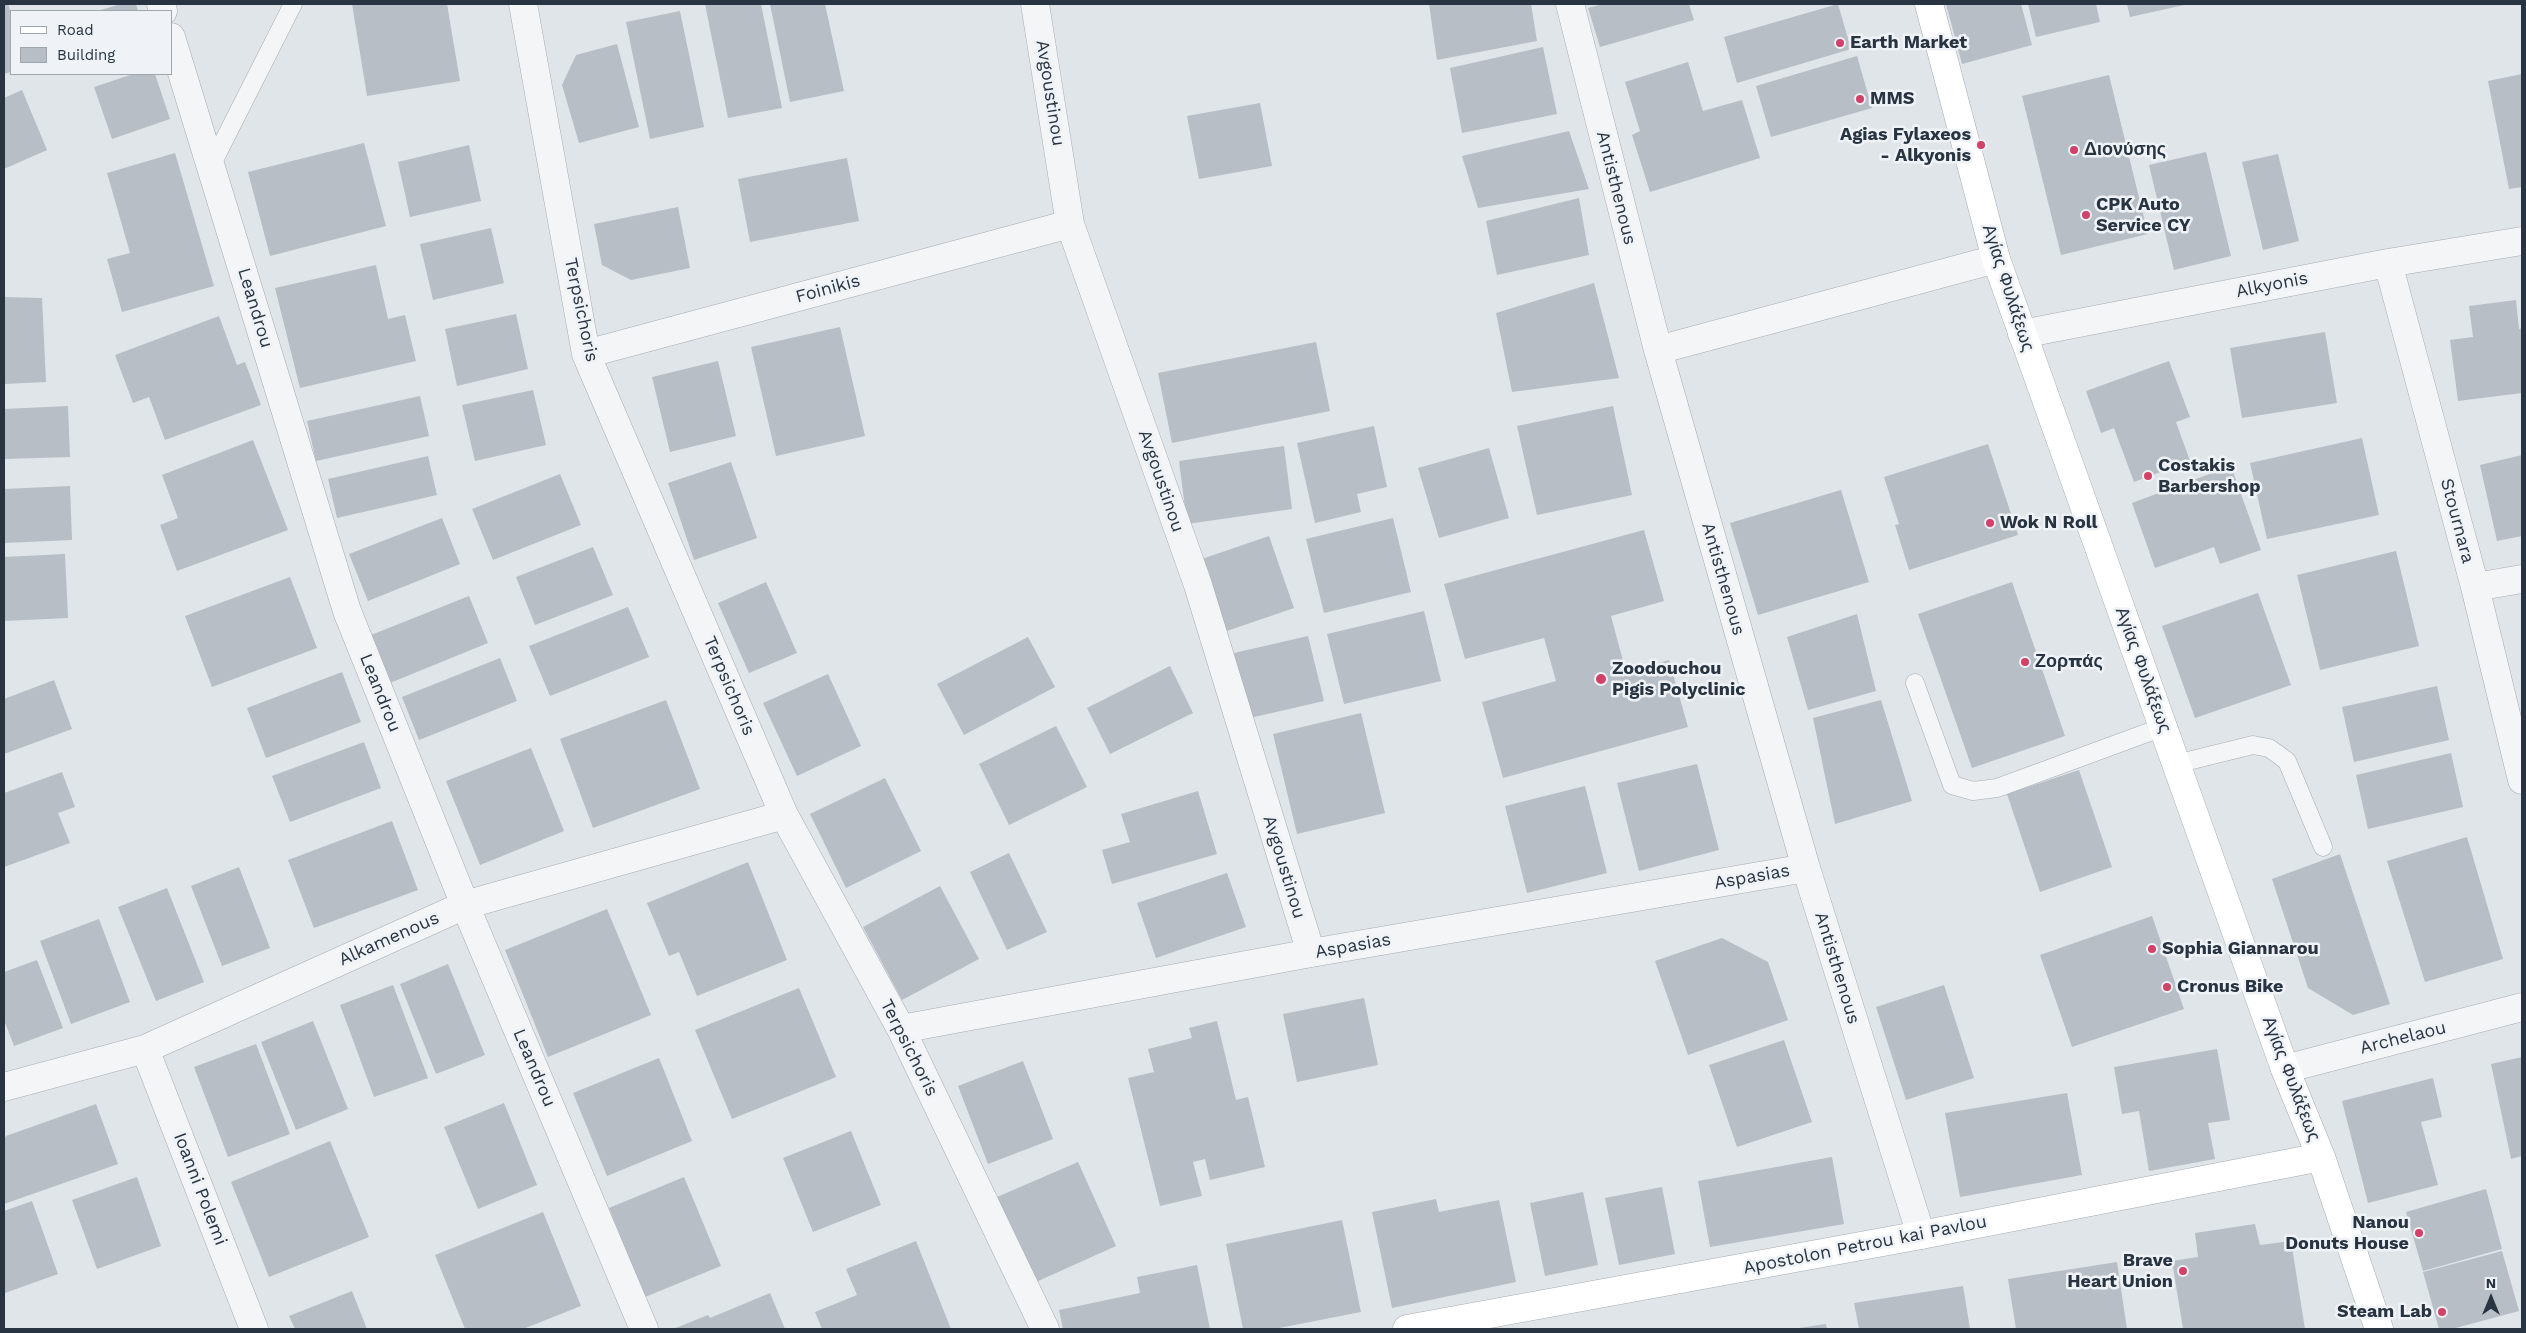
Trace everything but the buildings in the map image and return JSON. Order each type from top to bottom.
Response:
[{"type":"main road","name":"Αγίας Φυλάξεως","points":[[1929,4],[1996,259],[2284,1069],[2321,1158],[2379,1329]]},
{"type":"main road","name":"Apostolon Petrou kai Pavlou","points":[[1407,1329],[1921,1235],[2321,1158]]},
{"type":"street","name":"Avgoustinou","points":[[1036,4],[1070,224],[1198,585],[1311,953]]},
{"type":"street","name":"Antisthenous","points":[[1570,4],[1658,350],[1806,868],[1921,1235]]},
{"type":"street","name":"Terpsichoris","points":[[528,5],[586,354],[784,815],[901,1029],[1045,1329]]},
{"type":"street","name":"Leandrou","points":[[172,41],[212,164],[347,611],[465,905],[644,1329]]},
{"type":"street","name":"Foinikis","points":[[586,354],[1070,224]]},
{"type":"street","name":"Alkyonis","points":[[2022,334],[2388,263],[2522,241]]},
{"type":"street","points":[[1658,350],[1996,259]]},
{"type":"street","name":"Stournara","points":[[2388,263],[2474,587],[2522,780]]},
{"type":"street","points":[[2474,587],[2522,579]]},
{"type":"street","name":"Alkamenous","points":[[4,1086],[145,1049],[465,905],[784,815]]},
{"type":"street","name":"Aspasias","points":[[901,1029],[1311,953],[1806,868]]},
{"type":"street","name":"Archelaou","points":[[2284,1069],[2522,1007]]},
{"type":"street","name":"Ioanni Polemi","points":[[145,1049],[254,1329]]},
{"type":"lane","points":[[212,164],[293,4]]},
{"type":"lane","points":[[1915,683],[1952,785],[1973,791],[1997,788],[2163,726]]},
{"type":"lane","points":[[2176,764],[2253,745],[2270,748],[2287,761],[2322,847]]},
{"type":"place","name":"Earth Market","points":[[1840,43]]},
{"type":"place","name":"MMS","points":[[1860,99]]},
{"type":"place","name":"Agias Fylaxeos - Alkyonis","points":[[1981,145]]},
{"type":"place","name":"Διονύσης","points":[[2074,150]]},
{"type":"place","name":"CPK Auto Service CY","points":[[2086,215]]},
{"type":"place","name":"Costakis Barbershop","points":[[2148,476]]},
{"type":"place","name":"Wok N Roll","points":[[1990,523]]},
{"type":"place","name":"Ζορπάς","points":[[2025,662]]},
{"type":"place","name":"Zoodouchou Pigis Polyclinic","points":[[1601,679]]},
{"type":"place","name":"Sophia Giannarou","points":[[2152,949]]},
{"type":"place","name":"Cronus Bike","points":[[2167,987]]},
{"type":"place","name":"Nanou Donuts House","points":[[2419,1233]]},
{"type":"place","name":"Brave Heart Union","points":[[2183,1271]]},
{"type":"place","name":"Steam Lab","points":[[2442,1312]]}]
